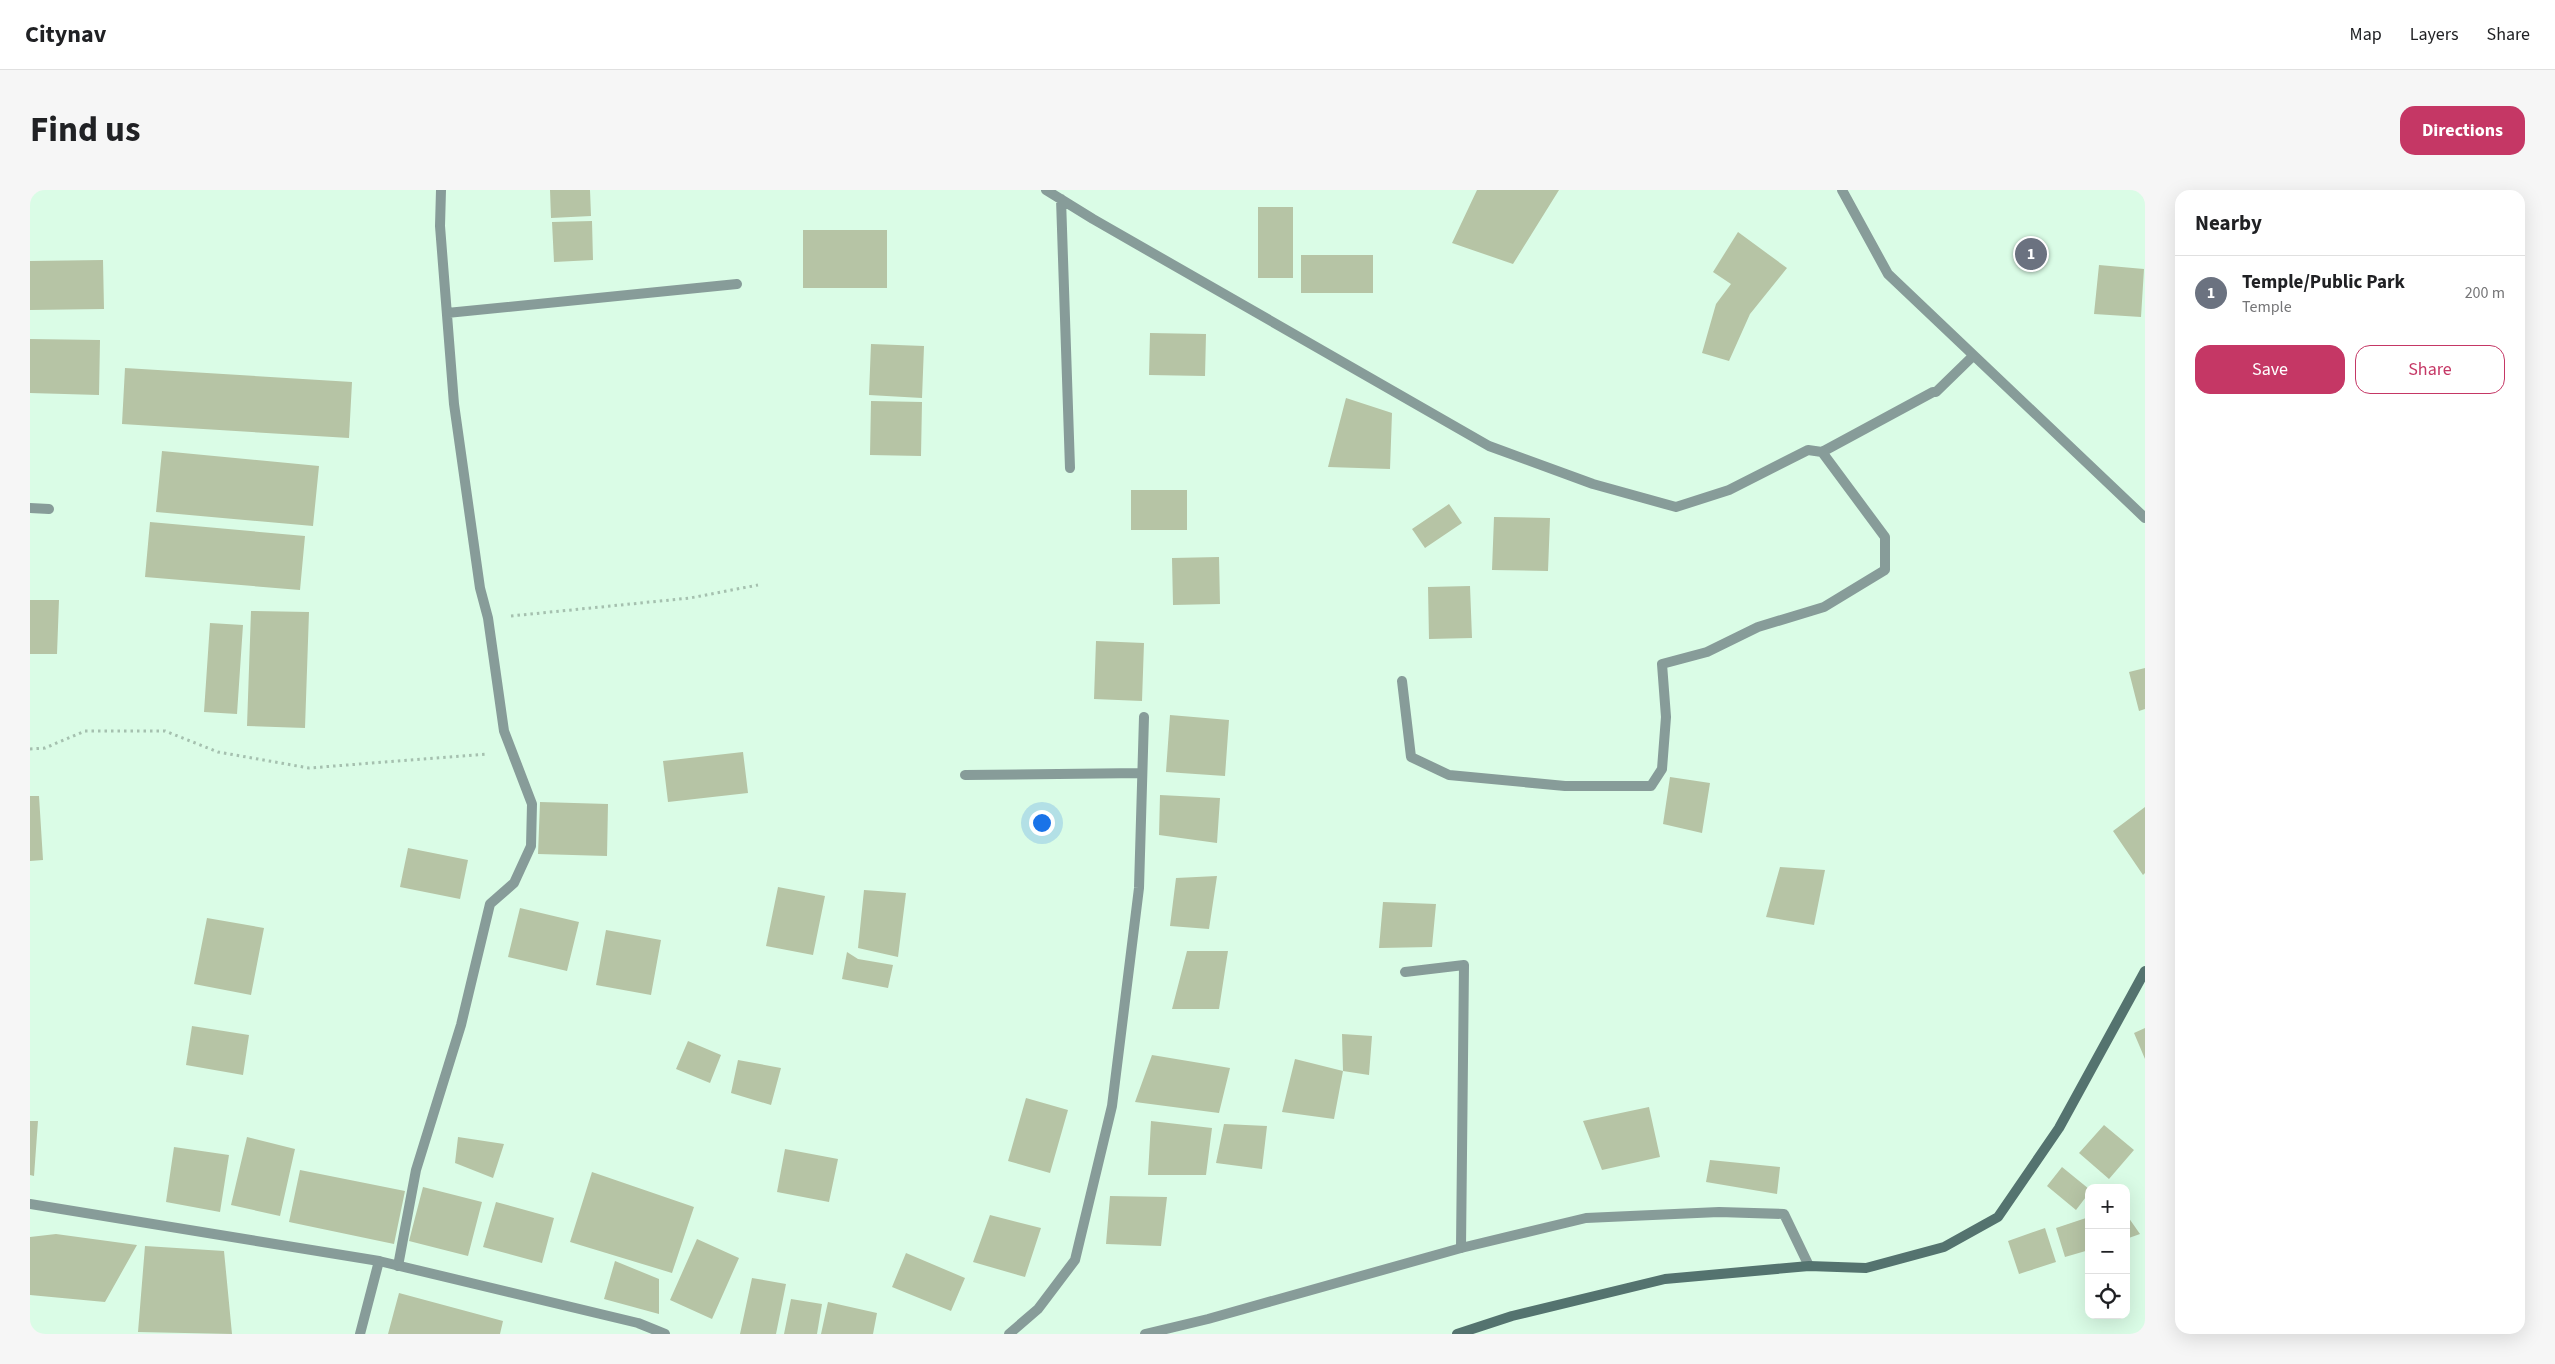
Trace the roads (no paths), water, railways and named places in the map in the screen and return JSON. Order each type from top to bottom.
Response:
[{"type":"main road","points":[[1457,1334],[1512,1316],[1665,1279],[1809,1266],[1866,1268],[1944,1247],[1998,1217],[2059,1128],[2145,971]]},
{"type":"street","points":[[398,1266],[416,1170],[461,1025],[490,904],[514,883],[531,846],[532,804],[504,731],[488,618],[480,588],[454,404],[440,226],[441,190]]},
{"type":"street","points":[[1046,190],[1489,446],[1593,484],[1676,507],[1729,490],[1808,450],[1822,452],[1936,392],[1973,356]]},
{"type":"street","points":[[1842,190],[1888,274],[2145,518]]},
{"type":"street","points":[[1061,199],[1070,468]]},
{"type":"street","points":[[447,313],[737,284]]},
{"type":"street","points":[[1402,681],[1411,757],[1449,775],[1566,786],[1651,786],[1662,769],[1666,717],[1662,664],[1707,652],[1758,627],[1824,608],[1884,570],[1885,537],[1822,452]]},
{"type":"street","points":[[30,508],[49,509]]},
{"type":"street","points":[[1009,1334],[1038,1309],[1075,1260],[1112,1106],[1139,888],[1144,717]]},
{"type":"street","points":[[965,775],[1142,774]]},
{"type":"street","points":[[1405,972],[1464,965],[1461,1248]]},
{"type":"street","points":[[30,1204],[379,1261],[638,1323],[665,1334]]},
{"type":"street","points":[[1145,1334],[1208,1319],[1461,1248],[1586,1218],[1719,1212],[1784,1214],[1809,1266]]},
{"type":"street","points":[[360,1334],[379,1261]]},
{"type":"place","name":"Temple/Public Park","points":[[2031,254]]}]
